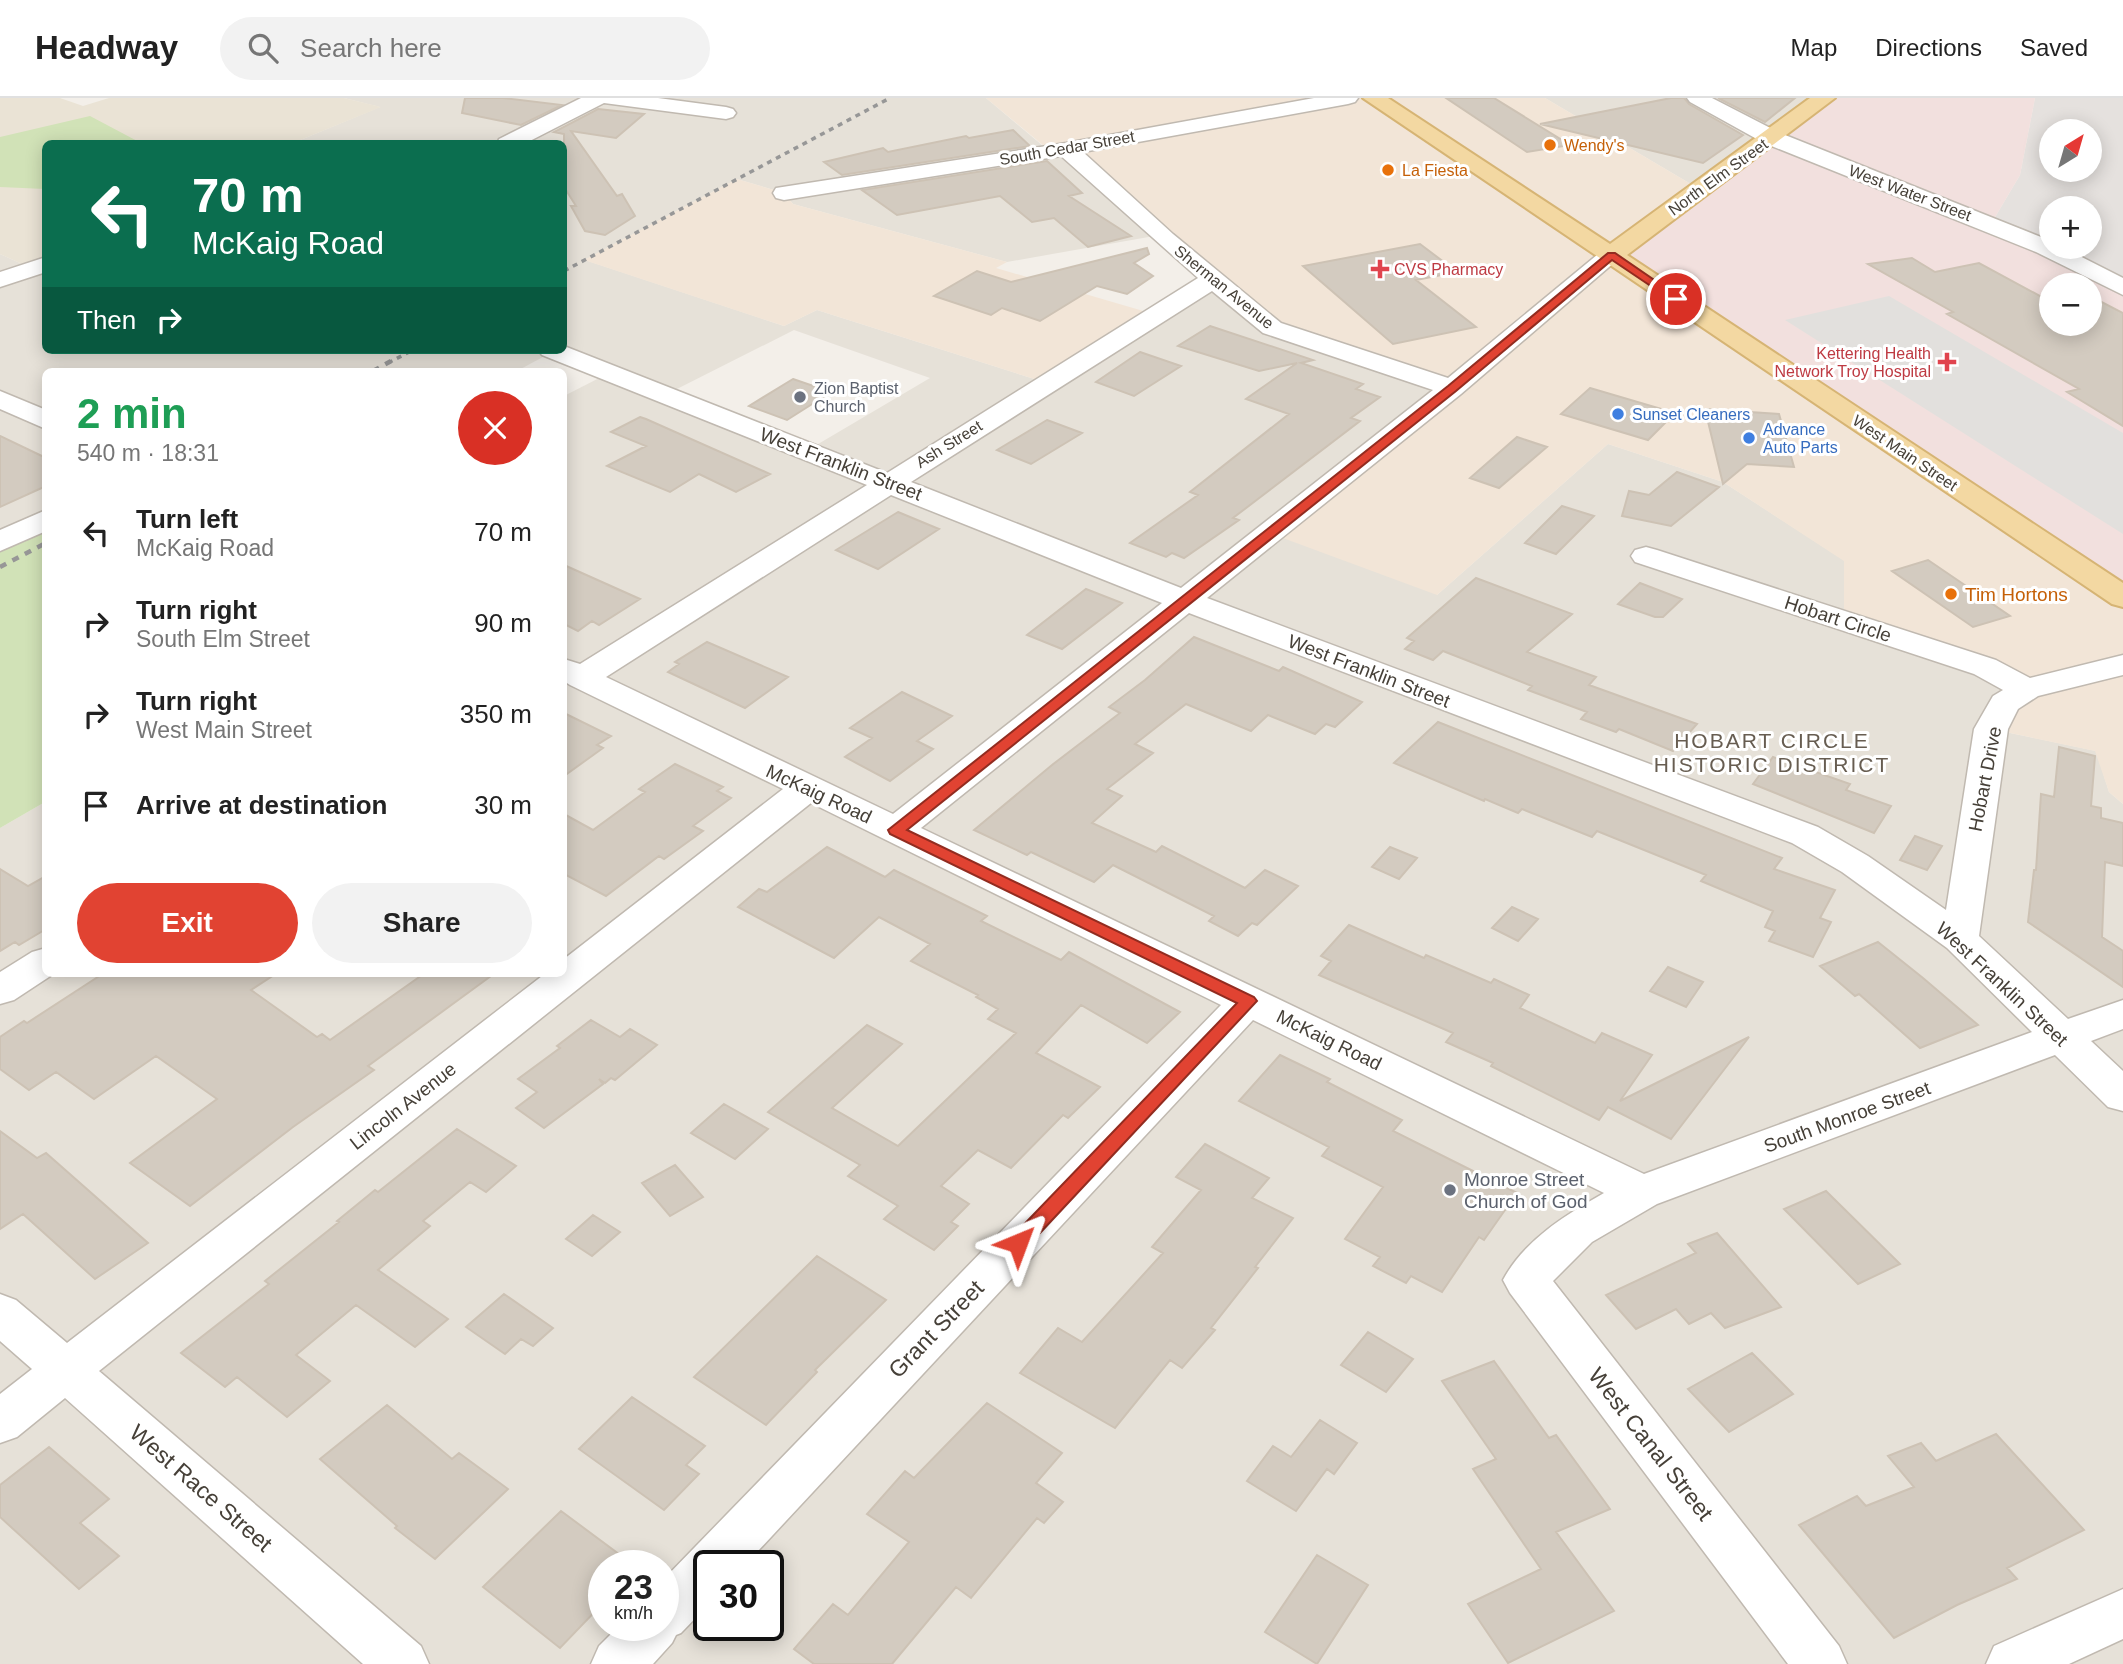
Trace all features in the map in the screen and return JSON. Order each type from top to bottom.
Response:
[{"type":"main road","name":"West Main Street","points":[[1374,98],[2123,597]]},
{"type":"main road","name":"North Elm Street","points":[[1611,255],[1824,98]]},
{"type":"street","points":[[515,140],[597,98]]},
{"type":"street","points":[[610,98],[726,113]]},
{"type":"street","name":"South Cedar Street","points":[[785,193],[1066,149],[1348,98]]},
{"type":"street","name":"West Water Street","points":[[1697,98],[1772,138],[2045,247],[2123,288]]},
{"type":"street","name":"Sherman Avenue","points":[[1066,149],[1212,280],[1272,328],[1452,388]]},
{"type":"street","points":[[896,830],[1452,388],[1611,255]]},
{"type":"street","points":[[0,280],[42,265]]},
{"type":"street","name":"Ash Street","points":[[573,674],[889,482],[1212,280]]},
{"type":"street","name":"West Franklin Street","points":[[561,354],[1183,600],[1805,835],[1855,864],[1960,939],[2123,1096]]},
{"type":"street","points":[[0,399],[42,419]]},
{"type":"street","points":[[0,542],[42,521]]},
{"type":"street","name":"Hobart Circle","points":[[1646,556],[1985,667],[2026,689]]},
{"type":"street","name":"Hobart Drive","points":[[1960,939],[1990,729],[2005,703],[2026,689],[2123,665]]},
{"type":"street","name":"McKaig Road","points":[[573,674],[1642,1192]]},
{"type":"street","name":"Lincoln Avenue","points":[[567,977],[806,789]]},
{"type":"street","points":[[0,990],[42,964]]},
{"type":"street","name":"Lincoln Avenue","points":[[0,1422],[567,977]]},
{"type":"street","name":"Grant Street","points":[[726,1550],[1248,1001]]},
{"type":"street","name":"South Monroe Street","points":[[1576,1230],[1642,1192],[2123,1014]]},
{"type":"street","name":"West Canal Street","points":[[1576,1230],[1526,1280],[1820,1664]]},
{"type":"street","name":"West Race Street","points":[[0,1313],[402,1664]]},
{"type":"street","name":"Grant Street","points":[[679,1599],[693,1585]]},
{"type":"street","points":[[2013,1664],[2123,1613]]},
{"type":"street","points":[[618,1664],[640,1641]]},
{"type":"shaded area","points":[[0,98],[60,98],[83,106],[109,98],[344,98],[381,107],[300,140],[42,140],[42,265],[31,268],[0,254]]},
{"type":"shaded area","points":[[344,98],[986,98],[1049,151],[1066,149],[1160,235],[1007,262],[793,204],[784,193],[737,179],[585,260],[784,326],[817,310],[1047,383],[1212,280],[1452,388],[1437,595],[1608,444],[1723,482],[1845,561],[2026,689],[1991,729],[2096,751],[2109,792],[2123,804],[2123,1664],[0,1664],[0,828],[42,804],[42,977],[567,977],[567,394],[609,373],[562,354],[567,354],[567,140],[300,140],[380,107]],"holes":[[[794,330],[930,378],[808,450],[667,394]]]},
{"type":"shaded area","points":[[986,98],[1545,98],[1701,190],[2123,597],[2123,804],[2109,792],[2095,751],[1991,729],[2026,690],[1844,621],[1844,561],[1723,482],[1608,444],[1437,595],[1269,533],[1451,389],[1272,328],[1066,149],[1050,151]]},
{"type":"shaded area","points":[[1545,98],[1824,98],[1701,190]]},
{"type":"shaded area","name":"Kettering Health Network Troy Hospital","points":[[1824,98],[2035,98],[2020,175],[1991,224],[2039,247],[2039,259],[2063,259],[2092,273],[2039,273],[2039,336],[2102,336],[2102,278],[2123,288],[2123,597],[1611,255]]},
{"type":"shaded area","points":[[2035,98],[2123,98],[2123,288],[2102,278],[2102,273],[2092,273],[2063,259],[2102,259],[2102,196],[2039,196],[2039,247],[1991,224],[2020,175]]},
{"type":"shaded area","points":[[737,179],[784,193],[793,204],[1007,262],[996,268],[1157,315],[1047,383],[817,310],[784,326],[584,260]]},
{"type":"shaded area","points":[[0,254],[31,268],[42,265],[42,354],[548,354],[523,368],[42,368],[42,521],[0,542]]},
{"type":"shaded area","points":[[1889,296],[2123,433],[2123,534],[1785,320]]},
{"type":"green space","points":[[90,116],[135,140],[42,140],[42,189],[0,187],[0,137]]},
{"type":"green space","points":[[42,520],[42,804],[0,828],[0,541]]},
{"type":"building","points":[[465,98],[503,98],[562,105],[521,125],[462,113]]},
{"type":"building","points":[[1446,98],[1494,98],[1570,145],[1527,152]]},
{"type":"building","points":[[1671,98],[1684,98],[1689,104],[1743,135],[1703,163],[1540,124]]},
{"type":"building","points":[[1718,98],[1795,98],[1765,122]]},
{"type":"building","points":[[598,109],[644,114],[616,138],[571,131],[617,196],[622,194],[635,216],[605,235],[585,231],[571,206],[576,206],[567,192],[567,140],[564,140],[564,134],[554,132]]},
{"type":"building","points":[[1013,130],[1030,146],[842,175],[824,162],[883,148],[888,152],[966,136],[969,138]]},
{"type":"building","points":[[1047,161],[1082,193],[1069,196],[1131,236],[1088,247],[1054,218],[1032,222],[1000,196],[897,215],[862,190]]},
{"type":"building","points":[[1420,244],[1457,272],[1416,280],[1476,327],[1393,344],[1303,266]]},
{"type":"building","points":[[1147,248],[1149,254],[1134,263],[1153,276],[1127,294],[1097,286],[1040,321],[1002,308],[991,315],[934,296],[977,271],[1011,282]]},
{"type":"building","points":[[1912,258],[1935,272],[1979,263],[2039,296],[2039,336],[2102,336],[2102,302],[2123,313],[2123,426],[2067,392],[2079,389],[1947,314],[1953,312],[1868,264]]},
{"type":"building","points":[[1210,326],[1313,360],[1301,363],[1363,384],[1356,389],[1380,397],[1351,418],[1360,421],[1233,518],[1239,520],[1184,558],[1172,553],[1166,557],[1130,543],[1198,495],[1190,492],[1289,414],[1246,399],[1297,363],[1259,371],[1178,346]]},
{"type":"building","points":[[1140,352],[1181,366],[1134,396],[1096,382]]},
{"type":"building","name":"Zion Baptist Church","points":[[793,379],[831,392],[787,420],[749,406]]},
{"type":"building","name":"Sunset Cleaners","points":[[1590,388],[1675,413],[1648,440],[1561,414]]},
{"type":"building","name":"Advance Auto Parts","points":[[1705,409],[1779,414],[1794,467],[1747,464],[1723,484]]},
{"type":"building","points":[[640,417],[770,474],[736,492],[699,474],[670,492],[607,466],[646,446],[611,432]]},
{"type":"building","points":[[1047,420],[1082,433],[1031,464],[997,450]]},
{"type":"building","points":[[0,436],[42,456],[42,488],[0,507]]},
{"type":"building","points":[[1517,437],[1547,447],[1499,488],[1470,478]]},
{"type":"building","points":[[1677,472],[1719,487],[1671,526],[1622,516],[1629,491],[1649,495]]},
{"type":"building","points":[[1562,506],[1594,516],[1556,554],[1525,543]]},
{"type":"building","points":[[898,512],[939,529],[878,569],[836,550]]},
{"type":"building","name":"Tim Hortons","points":[[1928,560],[2010,616],[1973,627],[1892,571]]},
{"type":"building","points":[[567,566],[640,599],[599,625],[592,621],[578,631],[567,626]]},
{"type":"building","points":[[1476,578],[1572,614],[1527,652],[1596,677],[1589,685],[1697,724],[1673,751],[1619,729],[1616,732],[1581,719],[1587,712],[1528,690],[1532,686],[1443,651],[1433,660],[1405,649],[1414,641],[1407,638]]},
{"type":"building","points":[[1640,583],[1682,599],[1663,617],[1655,617],[1618,604]]},
{"type":"building","points":[[1086,589],[1122,603],[1062,649],[1027,635]]},
{"type":"building","points":[[1194,637],[1279,671],[1283,667],[1362,702],[1335,727],[1326,724],[1315,734],[1268,715],[1251,731],[1186,704],[1135,744],[1153,753],[1107,789],[1122,796],[1092,823],[1156,852],[1162,846],[1245,888],[1265,870],[1298,886],[1257,925],[1252,923],[1238,936],[1209,921],[1214,916],[1113,865],[1094,882],[1031,852],[1027,855],[974,830],[1120,713],[1109,707]]},
{"type":"building","points":[[707,642],[788,677],[745,708],[668,672],[679,664],[675,662]]},
{"type":"building","points":[[902,692],[952,716],[917,741],[933,749],[890,781],[845,757],[872,738],[850,728]]},
{"type":"building","points":[[567,714],[611,736],[597,745],[603,748],[567,774]]},
{"type":"building","points":[[1438,722],[1782,858],[1774,869],[1835,890],[1820,918],[1831,922],[1813,957],[1769,941],[1775,931],[1765,927],[1773,911],[1701,881],[1706,875],[1597,831],[1592,837],[1522,809],[1518,813],[1485,799],[1484,801],[1394,763]]},
{"type":"building","points":[[2059,747],[2095,756],[2091,806],[2101,808],[2101,818],[2123,823],[2123,866],[2105,862],[2102,937],[2123,951],[2123,987],[2028,922],[2036,870],[2041,794],[2054,797]]},
{"type":"building","points":[[1773,757],[1850,784],[1846,790],[1891,806],[1874,833],[1753,784]]},
{"type":"building","points":[[675,764],[723,787],[717,791],[731,798],[693,826],[703,831],[664,859],[659,856],[606,896],[567,876],[567,816],[593,830],[645,792],[639,789]]},
{"type":"building","points":[[1915,836],[1942,846],[1927,870],[1900,860]]},
{"type":"building","points":[[827,847],[885,877],[894,870],[987,916],[981,921],[1061,960],[1069,952],[1180,1012],[1147,1043],[1081,1005],[1036,1053],[1100,1087],[1068,1118],[1063,1115],[1011,1168],[978,1150],[941,1186],[969,1204],[951,1222],[958,1226],[934,1250],[884,1219],[898,1206],[848,1176],[860,1165],[768,1112],[867,1025],[902,1044],[832,1108],[898,1146],[1016,1033],[988,1019],[998,1009],[976,997],[978,995],[911,961],[930,944],[879,917],[834,958],[738,907],[759,889],[767,892]]},
{"type":"building","points":[[1390,847],[1417,858],[1399,879],[1372,867]]},
{"type":"building","points":[[0,869],[28,886],[42,878],[42,931],[19,945],[15,942],[0,951]]},
{"type":"building","points":[[1512,907],[1538,919],[1518,941],[1492,928]]},
{"type":"building","points":[[1349,925],[1424,958],[1426,955],[1491,983],[1494,979],[1529,995],[1520,1008],[1595,1043],[1602,1033],[1652,1055],[1620,1101],[1749,1037],[1671,1139],[1608,1107],[1599,1120],[1491,1066],[1493,1063],[1446,1042],[1453,1033],[1319,975],[1331,961],[1321,956]]},
{"type":"building","points":[[1878,942],[1978,1025],[1920,1048],[1859,994],[1855,996],[1820,966]]},
{"type":"building","points":[[1668,967],[1703,982],[1686,1007],[1650,991]]},
{"type":"building","points":[[98,977],[271,977],[251,990],[317,1037],[322,1034],[330,1040],[419,977],[490,977],[368,1066],[374,1070],[293,1127],[190,1206],[130,1163],[217,1099],[156,1056],[94,1099],[56,1072],[29,1090],[0,1069],[0,1037],[24,1021],[27,1023]]},
{"type":"building","points":[[591,1020],[620,1037],[630,1029],[657,1045],[615,1080],[611,1078],[605,1083],[599,1079],[603,1084],[544,1128],[516,1108],[537,1092],[518,1079],[560,1048],[557,1046]]},
{"type":"building","points":[[1280,1055],[1330,1079],[1327,1082],[1402,1120],[1393,1131],[1517,1193],[1484,1240],[1479,1237],[1442,1292],[1411,1276],[1406,1283],[1373,1266],[1380,1257],[1345,1239],[1383,1187],[1322,1156],[1329,1147],[1239,1101]]},
{"type":"building","points":[[724,1104],[768,1129],[735,1159],[691,1133]]},
{"type":"building","points":[[457,1129],[516,1166],[486,1192],[470,1182],[423,1221],[430,1226],[378,1270],[448,1319],[415,1347],[356,1305],[296,1355],[330,1381],[287,1417],[237,1377],[225,1387],[181,1353],[269,1284],[265,1281],[375,1190],[378,1192]]},
{"type":"building","points":[[0,1131],[37,1158],[46,1153],[148,1243],[95,1279],[23,1214],[0,1229]]},
{"type":"building","points":[[1205,1144],[1269,1178],[1252,1198],[1293,1218],[1211,1328],[1215,1330],[1182,1368],[1170,1360],[1115,1428],[1020,1373],[1058,1328],[1082,1342],[1163,1253],[1152,1247],[1201,1190],[1176,1177]]},
{"type":"building","points":[[675,1165],[703,1197],[670,1216],[642,1183]]},
{"type":"building","points":[[1826,1191],[1900,1264],[1858,1284],[1784,1209]]},
{"type":"building","points":[[593,1215],[620,1232],[592,1256],[566,1239]]},
{"type":"building","points":[[1717,1233],[1781,1307],[1725,1328],[1711,1313],[1689,1324],[1676,1309],[1636,1329],[1606,1295],[1696,1253],[1688,1244]]},
{"type":"building","points":[[817,1256],[886,1300],[815,1370],[817,1372],[766,1425],[694,1377]]},
{"type":"building","points":[[504,1294],[553,1328],[533,1346],[521,1339],[505,1354],[466,1327]]},
{"type":"building","points":[[1368,1332],[1413,1359],[1386,1392],[1341,1365]]},
{"type":"building","points":[[1752,1353],[1793,1394],[1729,1432],[1688,1389]]},
{"type":"building","points":[[1494,1361],[1549,1438],[1556,1435],[1610,1509],[1556,1532],[1614,1611],[1508,1663],[1468,1604],[1541,1569],[1473,1469],[1496,1459],[1442,1381]]},
{"type":"building","points":[[632,1397],[705,1446],[686,1465],[699,1474],[664,1510],[579,1449]]},
{"type":"building","points":[[987,1403],[1062,1453],[1036,1483],[1063,1502],[1044,1523],[1037,1518],[971,1598],[956,1587],[892,1664],[814,1664],[794,1649],[833,1604],[848,1615],[909,1542],[867,1514],[905,1471],[914,1478]]},
{"type":"building","points":[[387,1405],[452,1459],[459,1453],[508,1489],[435,1559],[395,1528],[397,1526],[320,1459]]},
{"type":"building","points":[[1320,1420],[1357,1443],[1334,1474],[1327,1469],[1296,1511],[1247,1481],[1273,1446],[1291,1457]]},
{"type":"building","points":[[1996,1434],[2084,1530],[2007,1568],[2017,1579],[1957,1605],[1894,1638],[1799,1525],[1857,1496],[1866,1506],[1914,1487],[1888,1456],[1921,1443],[1936,1461]]},
{"type":"building","points":[[49,1447],[109,1499],[80,1523],[119,1556],[79,1589],[0,1517],[0,1485]]},
{"type":"building","points":[[561,1511],[613,1550],[588,1550],[588,1619],[560,1648],[483,1587]]},
{"type":"building","points":[[1317,1555],[1368,1585],[1317,1664],[1265,1632]]},
{"type":"railway","points":[[567,269],[890,98]]},
{"type":"railway","points":[[388,363],[405,354]]},
{"type":"railway","points":[[378,368],[391,361]]},
{"type":"railway","points":[[0,567],[42,545]]},
{"type":"place","name":"Wendy's","points":[[1550,145]]},
{"type":"place","name":"La Fiesta","points":[[1388,170]]},
{"type":"place","name":"CVS Pharmacy","points":[[1380,269]]},
{"type":"place","name":"Kettering Health Network Troy Hospital","points":[[1947,362]]},
{"type":"place","name":"Zion Baptist Church","points":[[800,397]]},
{"type":"place","name":"Sunset Cleaners","points":[[1618,414]]},
{"type":"place","name":"Advance Auto Parts","points":[[1749,438]]},
{"type":"place","name":"Tim Hortons","points":[[1951,594]]},
{"type":"place","name":"Monroe Street Church of God","points":[[1450,1190]]},
{"type":"district","name":"HOBART CIRCLE HISTORIC DISTRICT","points":[[1772,752]]},
{"type":"route","points":[[1018,1243],[1248,1001],[896,830],[1452,388],[1611,255],[1676,299]]}]
